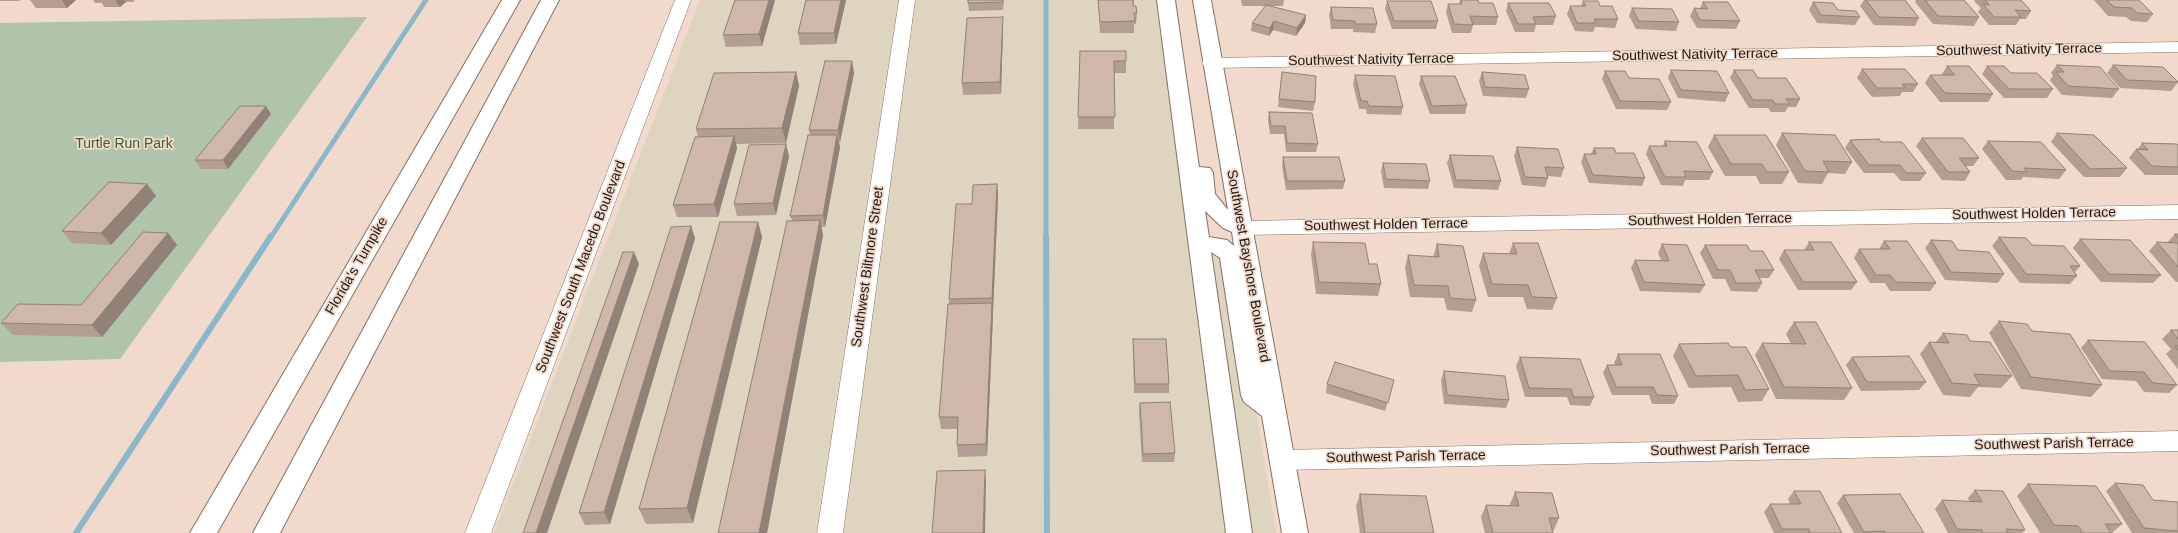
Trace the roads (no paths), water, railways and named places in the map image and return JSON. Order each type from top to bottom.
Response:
[{"type":"main road","name":"Florida's Turnpike","points":[[203,533],[511,0]]},
{"type":"main road","points":[[266,533],[550,0]]},
{"type":"main road","points":[[1166,0],[1239,533]]},
{"type":"main road","name":"Southwest Bayshore Boulevard","points":[[1202,0],[1211,62],[1242,228],[1295,533]]},
{"type":"main road","points":[[1179,92],[1194,102],[1206,195],[1218,213],[1230,223],[1242,228]]},
{"type":"main road","points":[[1200,244],[1219,245],[1230,255],[1253,395],[1274,412]]},
{"type":"street","name":"Southwest South Macedo Boulevard","points":[[478,533],[683,0]]},
{"type":"street","name":"Southwest Biltmore Street","points":[[830,533],[907,0]]},
{"type":"street","name":"Southwest Nativity Terrace","points":[[1211,62],[2178,47]]},
{"type":"street","name":"Southwest Holden Terrace","points":[[1242,228],[2178,212]]},
{"type":"street","name":"Southwest Parish Terrace","points":[[1282,460],[2178,441]]},
{"type":"waterway","points":[[271,237],[426,0]]},
{"type":"waterway","points":[[1046,0],[1046,236]]},
{"type":"waterway","points":[[76,533],[271,236]]},
{"type":"waterway","points":[[1046,236],[1047,533]]},
{"type":"park label","name":"Turtle Run Park","points":[[124,144]]}]
